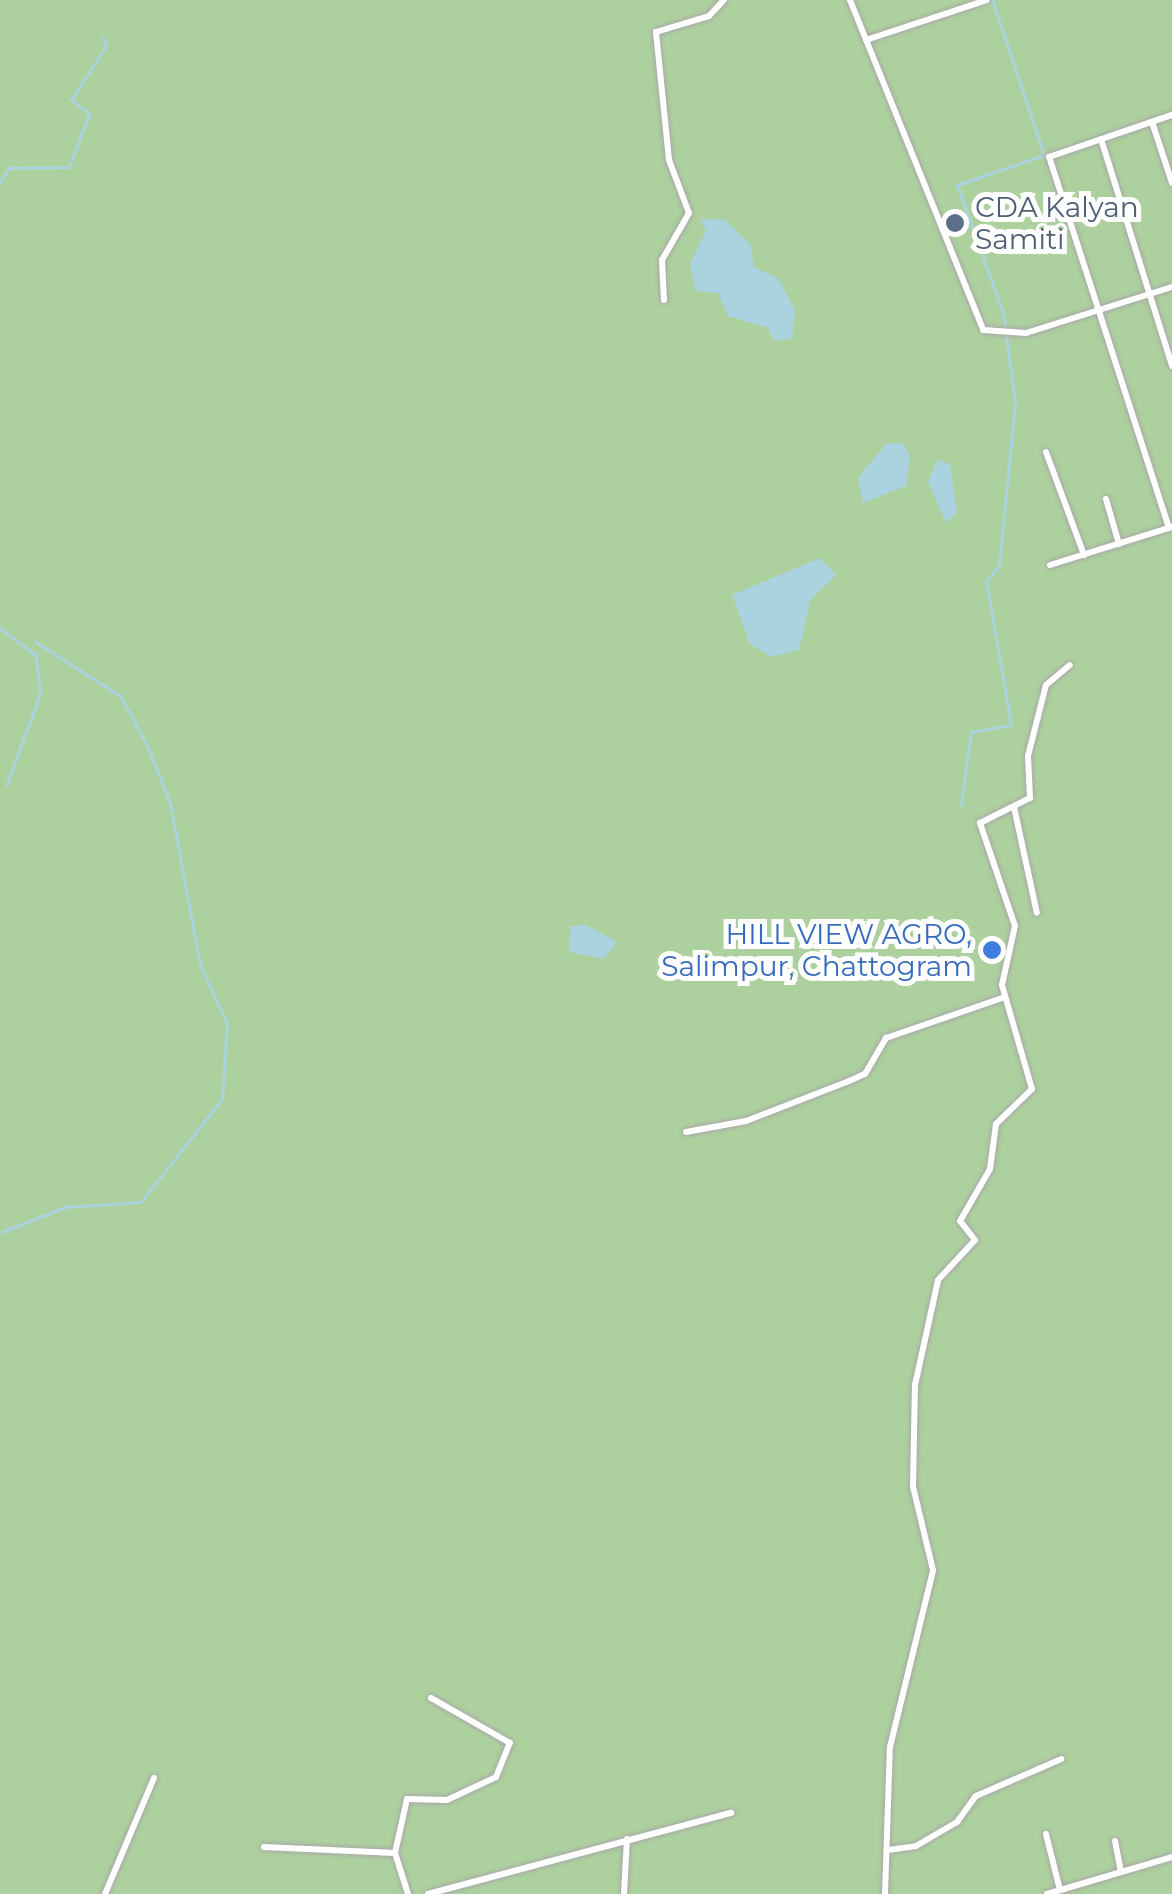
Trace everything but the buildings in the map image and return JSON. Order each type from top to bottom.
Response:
[{"type":"street","points":[[664,300],[662,260],[689,213],[669,160],[656,32],[708,16],[724,0]]},
{"type":"street","points":[[850,0],[992,337],[1026,333],[1172,287]]},
{"type":"street","points":[[866,40],[987,0]]},
{"type":"street","points":[[1050,565],[1170,528],[1049,157],[1172,115]]},
{"type":"street","points":[[1152,122],[1172,183]]},
{"type":"street","points":[[1101,140],[1172,366]]},
{"type":"street","points":[[1046,452],[1084,555]]},
{"type":"street","points":[[1106,498],[1119,544]]},
{"type":"street","points":[[885,1894],[890,1746],[933,1570],[913,1487],[915,1385],[938,1280],[976,1240],[960,1221],[990,1169],[996,1124],[1032,1089],[1005,997],[1016,926],[980,823],[1030,798],[1028,756],[1046,685],[1070,665]]},
{"type":"street","points":[[1014,807],[1038,913]]},
{"type":"street","points":[[686,1132],[746,1121],[850,1082],[865,1074],[886,1038],[1005,997]]},
{"type":"street","points":[[408,1894],[395,1852],[407,1799],[447,1800],[496,1777],[510,1743],[431,1698]]},
{"type":"street","points":[[888,1850],[916,1846],[957,1822],[976,1796],[1061,1760]]},
{"type":"street","points":[[104,1894],[154,1778]]},
{"type":"street","points":[[428,1894],[732,1813]]},
{"type":"street","points":[[1046,1834],[1060,1890]]},
{"type":"street","points":[[624,1894],[627,1839]]},
{"type":"street","points":[[1115,1840],[1121,1871]]},
{"type":"street","points":[[264,1847],[395,1852]]},
{"type":"street","points":[[1047,1894],[1172,1857]]},
{"type":"green space","points":[[0,0],[1172,0],[1172,1894],[0,1894]]},
{"type":"water","points":[[700,219],[725,220],[750,244],[754,267],[778,278],[795,310],[792,339],[774,341],[768,328],[728,316],[718,293],[696,291],[690,264],[706,230]]},
{"type":"water","points":[[887,443],[904,444],[910,457],[906,486],[863,503],[858,478]]},
{"type":"water","points":[[938,459],[950,465],[957,512],[946,523],[928,481]]},
{"type":"water","points":[[820,558],[836,575],[810,600],[799,650],[771,657],[750,644],[732,595]]},
{"type":"water","points":[[586,925],[617,942],[604,959],[569,952],[570,926]]},
{"type":"waterway","points":[[961,805],[971,732],[1011,725],[986,581],[999,566],[1015,402],[1003,313],[957,185],[1044,155],[992,0]]},
{"type":"waterway","points":[[0,182],[9,168],[69,167],[89,114],[71,100],[106,46],[103,37]]},
{"type":"waterway","points":[[0,628],[36,655],[41,693],[7,785]]},
{"type":"waterway","points":[[2,1232],[65,1207],[141,1202],[222,1099],[227,1024],[200,965],[170,803],[148,748],[121,697],[35,642]]},
{"type":"place","name":"CDA Kalyan Samiti","points":[[955,223]]},
{"type":"place","name":"HILL VIEW AGRO, Salimpur, Chattogram","points":[[992,950]]}]
